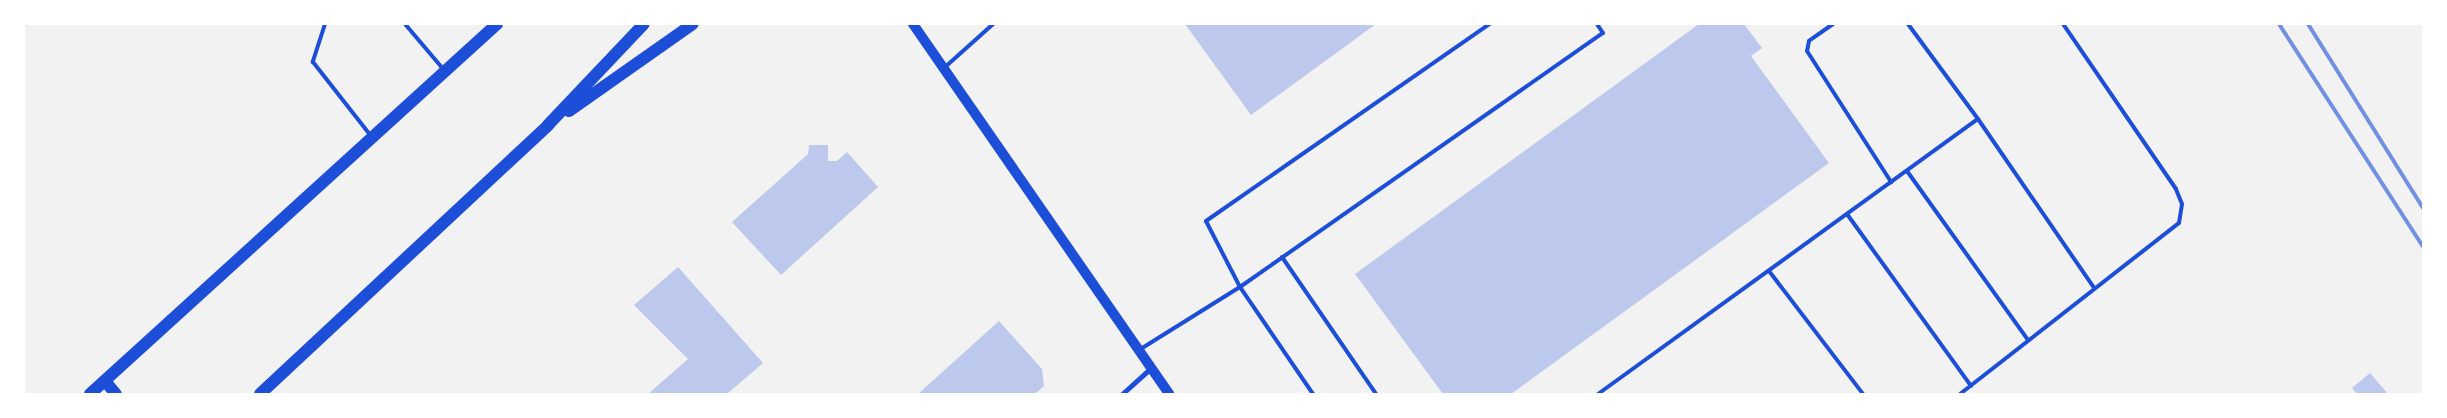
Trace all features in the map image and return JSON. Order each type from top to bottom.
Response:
[{"type":"main road","points":[[90,394],[374,140],[497,24]]},
{"type":"main road","points":[[260,394],[548,125],[644,24]]},
{"type":"main road","points":[[548,125],[693,24]]},
{"type":"main road","points":[[912,24],[1169,394]]},
{"type":"main road","points":[[105,381],[116,394]]},
{"type":"street","points":[[1122,394],[1151,368]]},
{"type":"lane","points":[[325,24],[313,62],[374,140]]},
{"type":"lane","points":[[405,24],[446,73]]},
{"type":"lane","points":[[944,68],[993,24]]},
{"type":"lane","points":[[1313,394],[1240,287],[1206,221],[1489,24]]},
{"type":"lane","points":[[1138,350],[1240,287],[1603,33],[1597,24]]},
{"type":"lane","points":[[1833,24],[1809,41],[1807,51],[1891,182]]},
{"type":"lane","points":[[1908,24],[1978,119],[2094,288]]},
{"type":"lane","points":[[1960,394],[2179,223],[2182,204],[2063,24]]},
{"type":"lane","points":[[1598,394],[1978,119]]},
{"type":"lane","points":[[1907,170],[2028,340]]},
{"type":"lane","points":[[1847,214],[1971,386]]},
{"type":"lane","points":[[1282,256],[1376,394]]},
{"type":"lane","points":[[1769,271],[1863,394]]},
{"type":"building","points":[[1185,24],[1376,24],[1251,115]]},
{"type":"building","points":[[1699,24],[1744,24],[1762,48],[1751,56],[1829,163],[1511,394],[1443,394],[1355,274]]},
{"type":"building","points":[[809,145],[828,145],[828,161],[837,161],[847,152],[878,187],[781,275],[732,222],[808,154]]},
{"type":"building","points":[[678,267],[763,363],[727,394],[648,394],[688,359],[634,305]]},
{"type":"building","points":[[999,321],[1042,369],[1044,386],[1035,394],[918,394]]},
{"type":"building","points":[[2370,373],[2388,394],[2357,394],[2352,388]]},
{"type":"railway","points":[[2279,24],[2423,247]]},
{"type":"railway","points":[[2308,24],[2423,208]]}]
